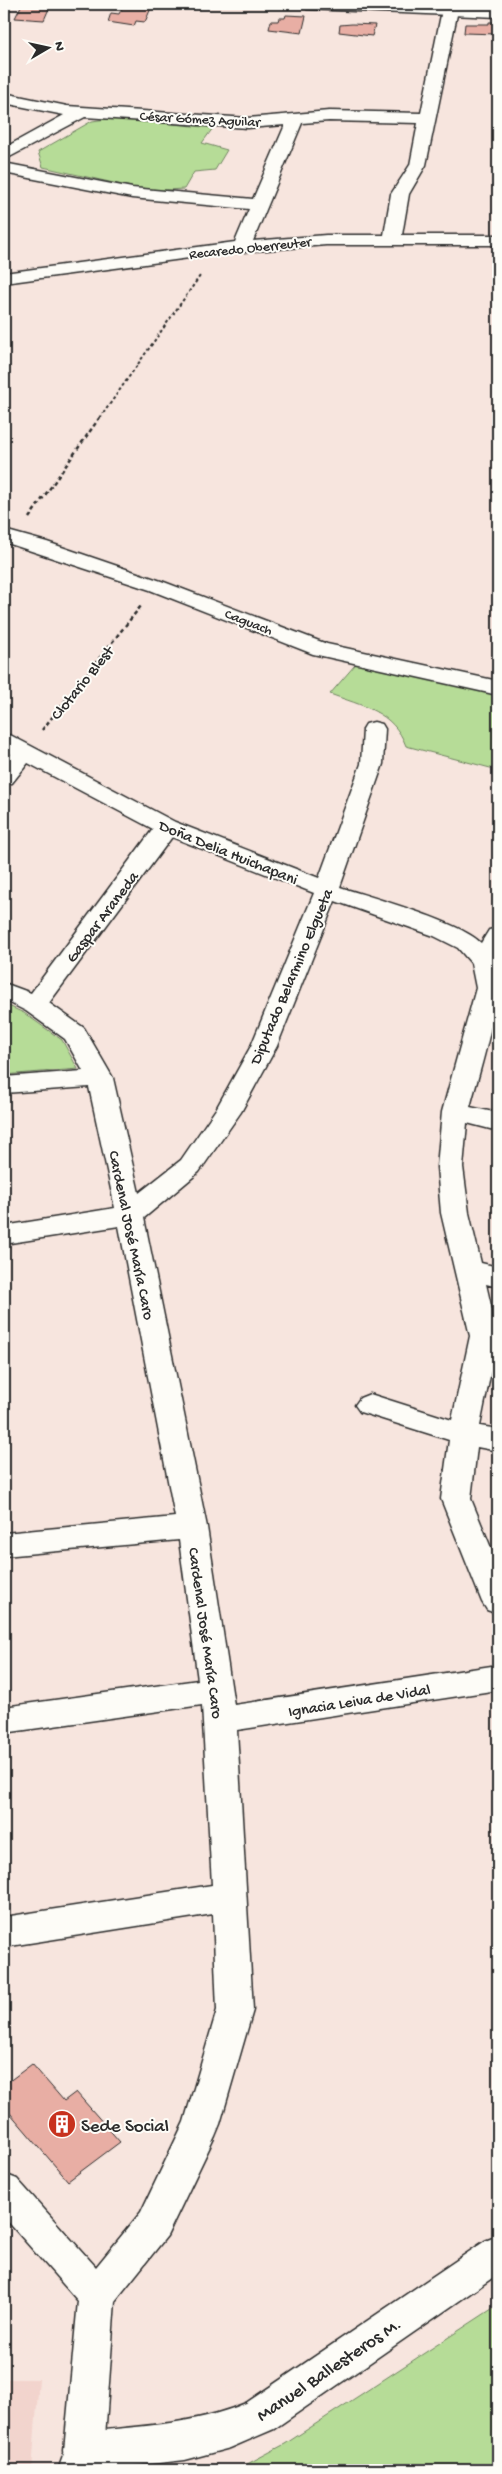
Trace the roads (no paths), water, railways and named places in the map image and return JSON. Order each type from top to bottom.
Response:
[{"type":"street","points":[[307,4],[498,12]]},
{"type":"street","points":[[392,239],[400,194],[418,165],[450,10]]},
{"type":"street","name":"César Gómez Aguilar","points":[[4,98],[33,105],[82,112],[248,123],[365,116],[428,118]]},
{"type":"street","points":[[4,155],[82,112]]},
{"type":"street","points":[[242,246],[296,119]]},
{"type":"street","points":[[4,168],[132,194],[260,205]]},
{"type":"street","name":"Recaredo Oberreuter","points":[[4,278],[38,275],[242,246],[326,240],[498,240]]},
{"type":"street","points":[[4,264],[38,275]]},
{"type":"street","name":"Caguach","points":[[9,538],[157,586],[321,650],[428,671],[498,688]]},
{"type":"street","name":"Diputado Belarmino Elgueta","points":[[130,1215],[190,1166],[228,1112],[264,1046],[327,890],[372,764],[374,729]]},
{"type":"street","name":"Doña Delia Huichapani","points":[[4,741],[167,827],[327,890],[443,931],[467,943],[476,952],[490,980]]},
{"type":"street","points":[[4,778],[24,752]]},
{"type":"street","name":"Gaspar Araneda","points":[[35,1005],[167,827]]},
{"type":"street","points":[[498,935],[490,980],[455,1112],[450,1167],[455,1213],[484,1336],[464,1434],[456,1499],[498,1602]]},
{"type":"street","name":"Cardenal José María Caro","points":[[4,991],[35,1005],[75,1034],[100,1078],[130,1215],[192,1527],[218,1705],[235,2010],[202,2124],[154,2224],[97,2295]]},
{"type":"street","points":[[4,1085],[100,1078]]},
{"type":"street","points":[[455,1112],[498,1122]]},
{"type":"street","points":[[4,1235],[130,1215]]},
{"type":"street","points":[[467,1270],[498,1277]]},
{"type":"street","points":[[370,1405],[464,1434],[498,1440]]},
{"type":"street","points":[[4,1545],[192,1527]]},
{"type":"street","name":"Ignacia Leiva de Vidal","points":[[4,1720],[218,1705],[498,1678]]},
{"type":"street","points":[[4,1932],[229,1897]]},
{"type":"street","points":[[4,2191],[97,2295],[81,2461]]},
{"type":"street","name":"Manuel Ballesteros M.","points":[[81,2461],[185,2441],[230,2429],[260,2416],[498,2253]]},
{"type":"place","name":"Sede Social","points":[[62,2124]]}]
